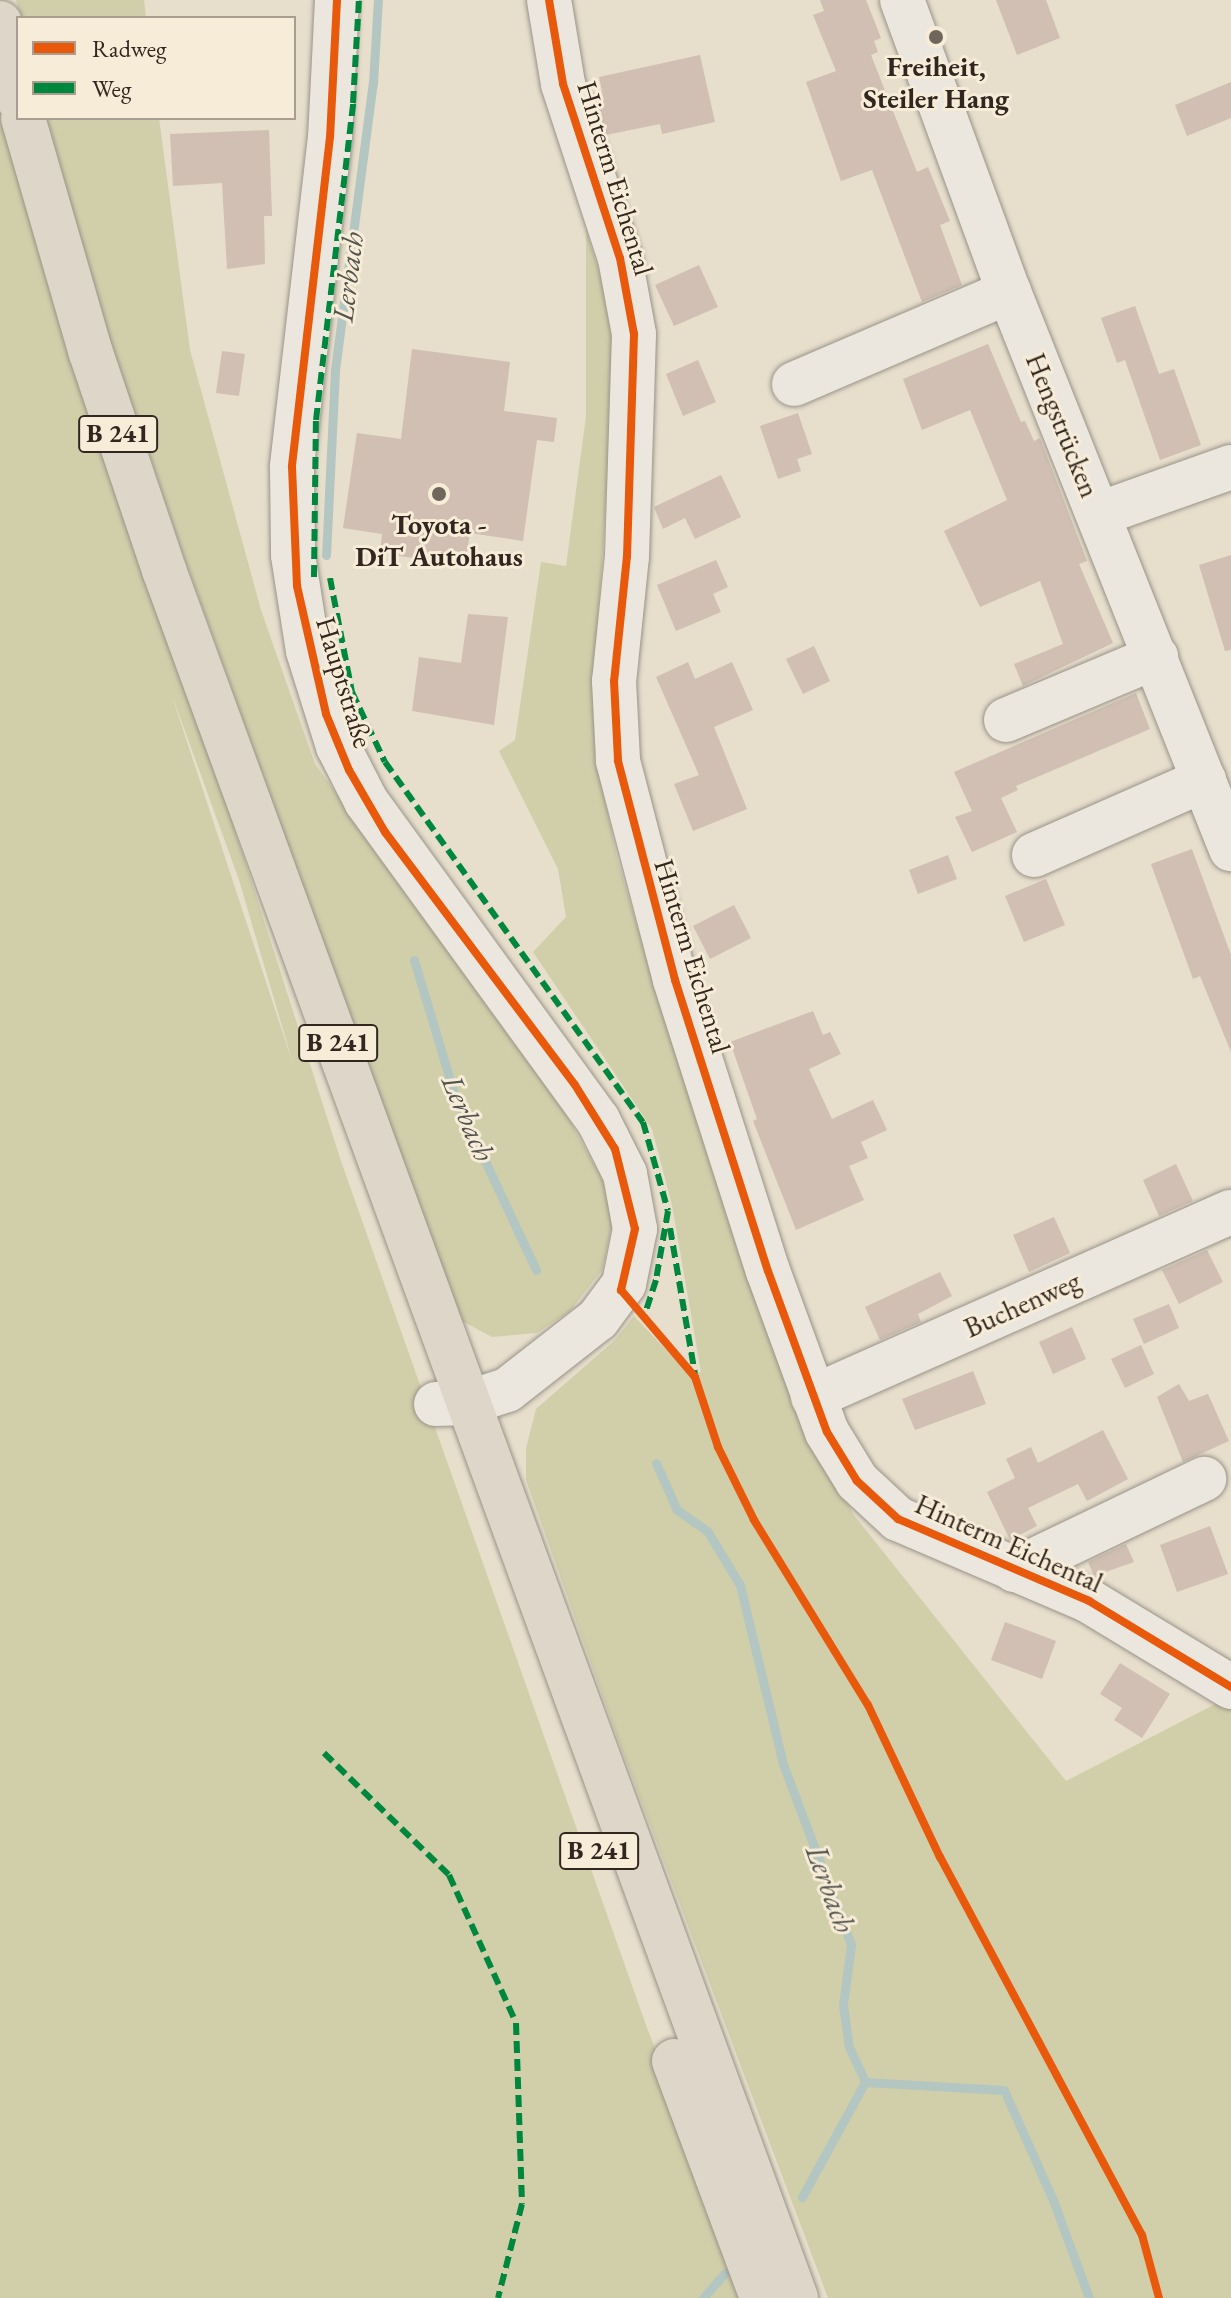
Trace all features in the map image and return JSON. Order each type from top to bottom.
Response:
[{"type":"main road","points":[[0,23],[16,91]]},
{"type":"main road","name":"B 241","points":[[24,120],[91,353],[226,746],[234,800],[283,967],[455,1397],[796,2298]]},
{"type":"main road","name":"B 241","points":[[455,1397],[762,2298]]},
{"type":"street","name":"Hauptstraße","points":[[337,0],[331,125],[294,432],[293,555],[301,616],[326,714],[366,801],[575,1085],[625,1174],[635,1229],[624,1284],[598,1319],[507,1390],[455,1397]]},
{"type":"street","name":"Hinterm Eichental","points":[[549,0],[563,84],[620,258],[634,334],[627,556],[614,681],[618,761],[675,980],[813,1397],[846,1466],[878,1503],[916,1529],[1127,1620],[1231,1687]]},
{"type":"street","name":"Hengstrücken","points":[[902,0],[921,39],[1009,292],[1231,849]]},
{"type":"street","points":[[794,384],[1009,292]]},
{"type":"street","points":[[1099,514],[1231,467]]},
{"type":"street","points":[[1006,720],[1156,657]]},
{"type":"street","points":[[1034,855],[1204,780]]},
{"type":"street","name":"Buchenweg","points":[[813,1397],[1231,1212]]},
{"type":"street","points":[[1014,1570],[1204,1479]]},
{"type":"shaded area","points":[[16,0],[144,0],[146,16],[20,16]]},
{"type":"shaded area","points":[[0,96],[341,1161],[646,2025],[751,2298],[0,2298]],"holes":[[[173,698],[239,880],[294,1067]]]},
{"type":"shaded area","points":[[46,120],[159,120],[190,350],[261,610],[315,764],[557,1098],[606,1186],[613,1220],[602,1270],[570,1311],[537,1333],[492,1337],[460,1320],[184,557],[112,346]]},
{"type":"shaded area","points":[[586,230],[610,306],[615,367],[595,664],[598,765],[617,858],[649,967],[804,1408],[853,1514],[1066,1781],[1227,1698],[1231,1702],[1231,2298],[828,2298],[619,1742],[526,1480],[526,1448],[536,1409],[615,1340],[634,1316],[689,1374],[701,1372],[672,1205],[652,1129],[533,952],[566,917],[558,869],[499,751],[515,740],[541,562],[566,566],[586,416]]},
{"type":"building","points":[[820,0],[866,0],[881,38],[874,41],[878,52],[871,55],[917,172],[928,167],[950,221],[940,225],[962,285],[922,302],[872,170],[841,181],[806,82],[836,71],[813,15],[824,11]]},
{"type":"building","points":[[996,0],[1046,0],[1060,38],[1017,55]]},
{"type":"building","points":[[700,55],[715,122],[662,134],[660,124],[606,135],[592,93],[602,91],[599,77]]},
{"type":"building","points":[[1231,82],[1231,118],[1187,136],[1175,105]]},
{"type":"building","points":[[269,130],[272,216],[264,216],[265,264],[227,269],[222,183],[173,186],[170,134]]},
{"type":"building","points":[[699,265],[718,307],[674,326],[655,285]]},
{"type":"building","points":[[1135,306],[1159,374],[1174,369],[1201,445],[1160,460],[1125,360],[1117,363],[1101,318]]},
{"type":"building","points":[[988,344],[1021,422],[1025,421],[1034,441],[1040,438],[1087,561],[1079,564],[1113,643],[1023,686],[1014,664],[1063,644],[1040,581],[980,607],[944,531],[1007,500],[970,410],[922,430],[903,379]]},
{"type":"building","name":"Toyota - DiT Autohaus","points":[[412,349],[510,362],[504,411],[557,418],[554,442],[537,440],[523,541],[470,533],[465,566],[380,553],[382,534],[343,528],[357,433],[401,439]]},
{"type":"building","points":[[222,351],[245,354],[239,396],[216,393]]},
{"type":"building","points":[[698,360],[716,402],[683,416],[666,374]]},
{"type":"building","points":[[798,413],[812,454],[797,459],[801,471],[778,479],[760,426]]},
{"type":"building","points":[[721,475],[741,517],[695,539],[685,518],[663,529],[654,507]]},
{"type":"building","points":[[1231,555],[1231,650],[1225,651],[1199,565]]},
{"type":"building","points":[[716,560],[728,587],[713,594],[721,612],[676,631],[657,585]]},
{"type":"building","points":[[468,614],[508,617],[494,725],[412,711],[419,657],[461,663]]},
{"type":"building","points":[[814,646],[830,681],[803,694],[786,659]]},
{"type":"building","points":[[688,662],[695,679],[732,662],[753,710],[714,727],[747,809],[693,831],[674,784],[699,775],[656,677]]},
{"type":"building","points":[[1136,693],[1150,729],[1016,786],[1018,790],[1001,798],[1017,832],[972,852],[955,817],[972,811],[954,772]]},
{"type":"building","points":[[1192,849],[1231,955],[1231,1052],[1200,976],[1193,979],[1151,864]]},
{"type":"building","points":[[948,855],[957,879],[918,894],[909,870]]},
{"type":"building","points":[[1046,879],[1065,925],[1024,942],[1005,896]]},
{"type":"building","points":[[734,905],[751,938],[710,959],[693,926]]},
{"type":"building","points":[[813,1011],[823,1035],[830,1032],[841,1054],[809,1069],[832,1119],[873,1100],[887,1130],[861,1142],[868,1158],[849,1166],[864,1200],[796,1230],[753,1121],[757,1119],[730,1042]]},
{"type":"building","points":[[1176,1164],[1193,1201],[1159,1216],[1143,1180]]},
{"type":"building","points":[[1054,1217],[1070,1253],[1029,1272],[1013,1235]]},
{"type":"building","points":[[1207,1250],[1223,1282],[1179,1304],[1162,1270]]},
{"type":"building","points":[[940,1272],[952,1296],[918,1314],[921,1322],[880,1340],[865,1307]]},
{"type":"building","points":[[1169,1304],[1179,1328],[1144,1344],[1133,1319]]},
{"type":"building","points":[[1072,1327],[1086,1359],[1053,1374],[1039,1342]]},
{"type":"building","points":[[1141,1345],[1154,1374],[1125,1388],[1111,1359]]},
{"type":"building","points":[[973,1371],[986,1404],[915,1430],[902,1399]]},
{"type":"building","points":[[1179,1384],[1189,1401],[1208,1394],[1229,1441],[1183,1462],[1157,1397]]},
{"type":"building","points":[[1103,1430],[1128,1479],[1087,1501],[1078,1484],[1028,1508],[1037,1526],[1010,1540],[987,1492],[1015,1478],[1006,1459],[1031,1447],[1038,1463]]},
{"type":"building","points":[[1210,1526],[1228,1574],[1177,1592],[1160,1545]]},
{"type":"building","points":[[1126,1544],[1134,1562],[1094,1576],[1088,1562]]},
{"type":"building","points":[[1005,1622],[1056,1641],[1042,1679],[991,1660]]},
{"type":"building","points":[[1120,1663],[1170,1694],[1142,1738],[1114,1720],[1122,1708],[1100,1694]]},
{"type":"waterway","name":"Lerbach","points":[[326,555],[335,370],[373,83],[378,0]]},
{"type":"waterway","name":"Lerbach","points":[[414,960],[455,1097],[536,1270]]},
{"type":"waterway","name":"Lerbach","points":[[656,1463],[677,1510],[708,1532],[740,1585],[783,1764],[851,1945],[843,2005],[849,2047],[865,2082],[1004,2090],[1053,2200],[1089,2298]]},
{"type":"waterway","points":[[802,2197],[865,2082]]},
{"type":"waterway","points":[[703,2298],[725,2273]]},
{"type":"marked path","points":[[314,577],[316,420],[353,103],[359,0]]},
{"type":"marked path","points":[[330,578],[352,692],[385,762],[643,1122],[668,1211],[656,1280],[644,1316]]},
{"type":"marked path","points":[[670,1228],[695,1374]]},
{"type":"marked path","points":[[324,1753],[449,1875],[516,2023],[522,2204],[498,2298]]},
{"type":"cycle path","points":[[337,0],[330,137],[292,467],[297,586],[326,714],[349,770],[385,832],[575,1085],[615,1149],[635,1229],[621,1290],[695,1377],[718,1447],[754,1520],[868,1705],[940,1857],[1142,2235],[1159,2298]]},
{"type":"cycle path","points":[[549,0],[563,84],[620,258],[634,334],[627,556],[614,681],[618,761],[675,980],[768,1271],[827,1432],[857,1481],[898,1519],[1089,1601],[1231,1687]]},
{"type":"place","name":"Freiheit, Steiler Hang","points":[[936,37]]},
{"type":"place","name":"Toyota - DiT Autohaus","points":[[439,494]]}]
